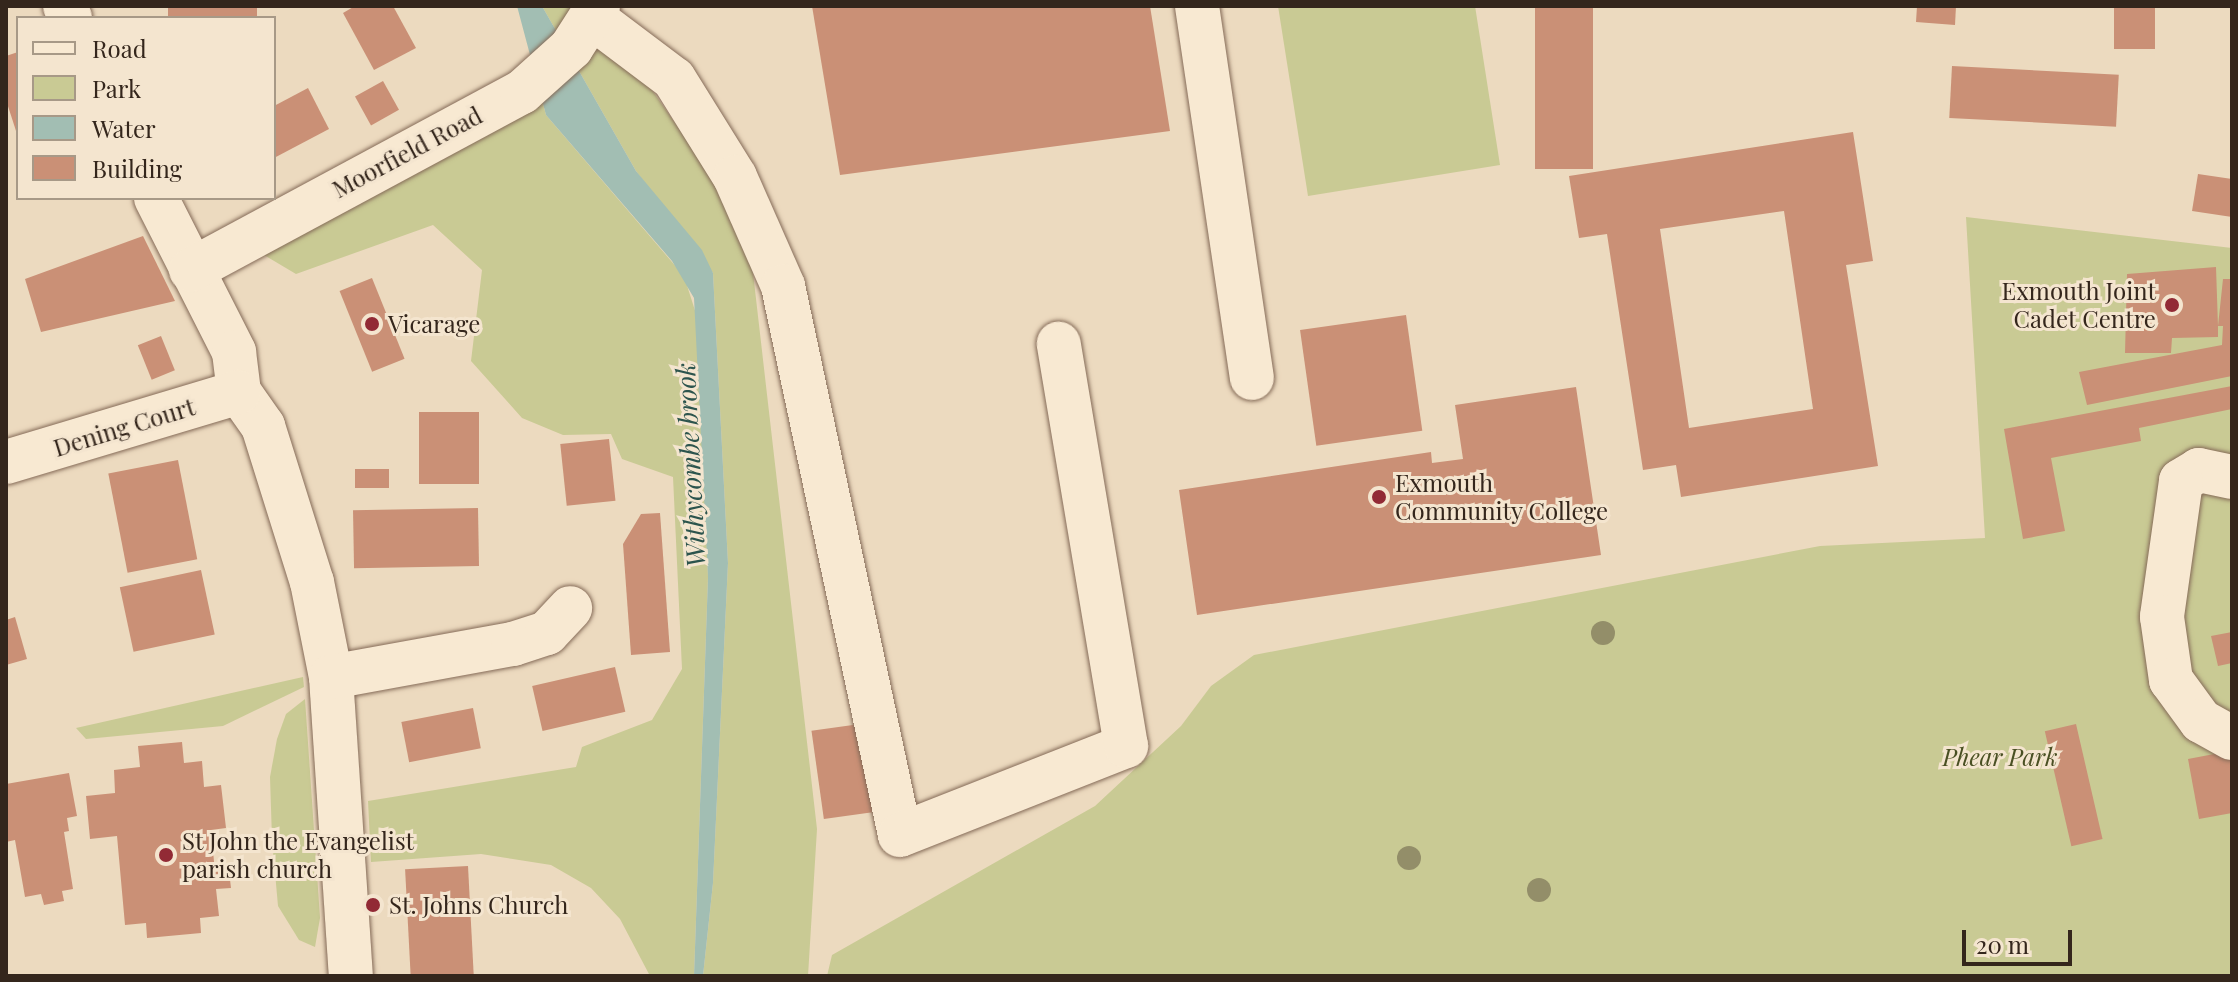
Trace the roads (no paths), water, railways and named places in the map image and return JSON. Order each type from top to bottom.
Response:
[{"type":"street","points":[[1197,6],[1252,378]]},
{"type":"street","points":[[587,24],[674,79],[735,177],[783,286],[900,835],[1126,746],[1059,344]]},
{"type":"street","name":"Moorfield Road","points":[[191,270],[522,92],[587,24]]},
{"type":"street","points":[[157,200],[234,352],[239,392],[263,426],[296,521],[331,677],[351,976]]},
{"type":"street","name":"Dening Court","points":[[7,456],[239,392]]},
{"type":"street","points":[[2232,477],[2199,470],[2181,481],[2162,617],[2171,680],[2201,721],[2232,738]]},
{"type":"street","points":[[331,677],[513,644],[547,633],[570,608]]},
{"type":"water","points":[[517,6],[542,6],[636,171],[702,250],[713,273],[728,563],[713,883],[703,976],[694,976],[708,577],[694,298],[672,261],[546,115]]},
{"type":"place","name":"Exmouth Joint Cadet Centre","points":[[2172,305]]},
{"type":"place","name":"Vicarage","points":[[372,324]]},
{"type":"place","name":"Exmouth Community College","points":[[1379,497]]},
{"type":"place","name":"St John the Evangelist parish church","points":[[166,855]]},
{"type":"place","name":"St. Johns Church","points":[[373,905]]},
{"type":"water label","name":"Withycombe brook","points":[[690,465]]},
{"type":"park label","name":"Phear Park","points":[[2000,757]]}]
